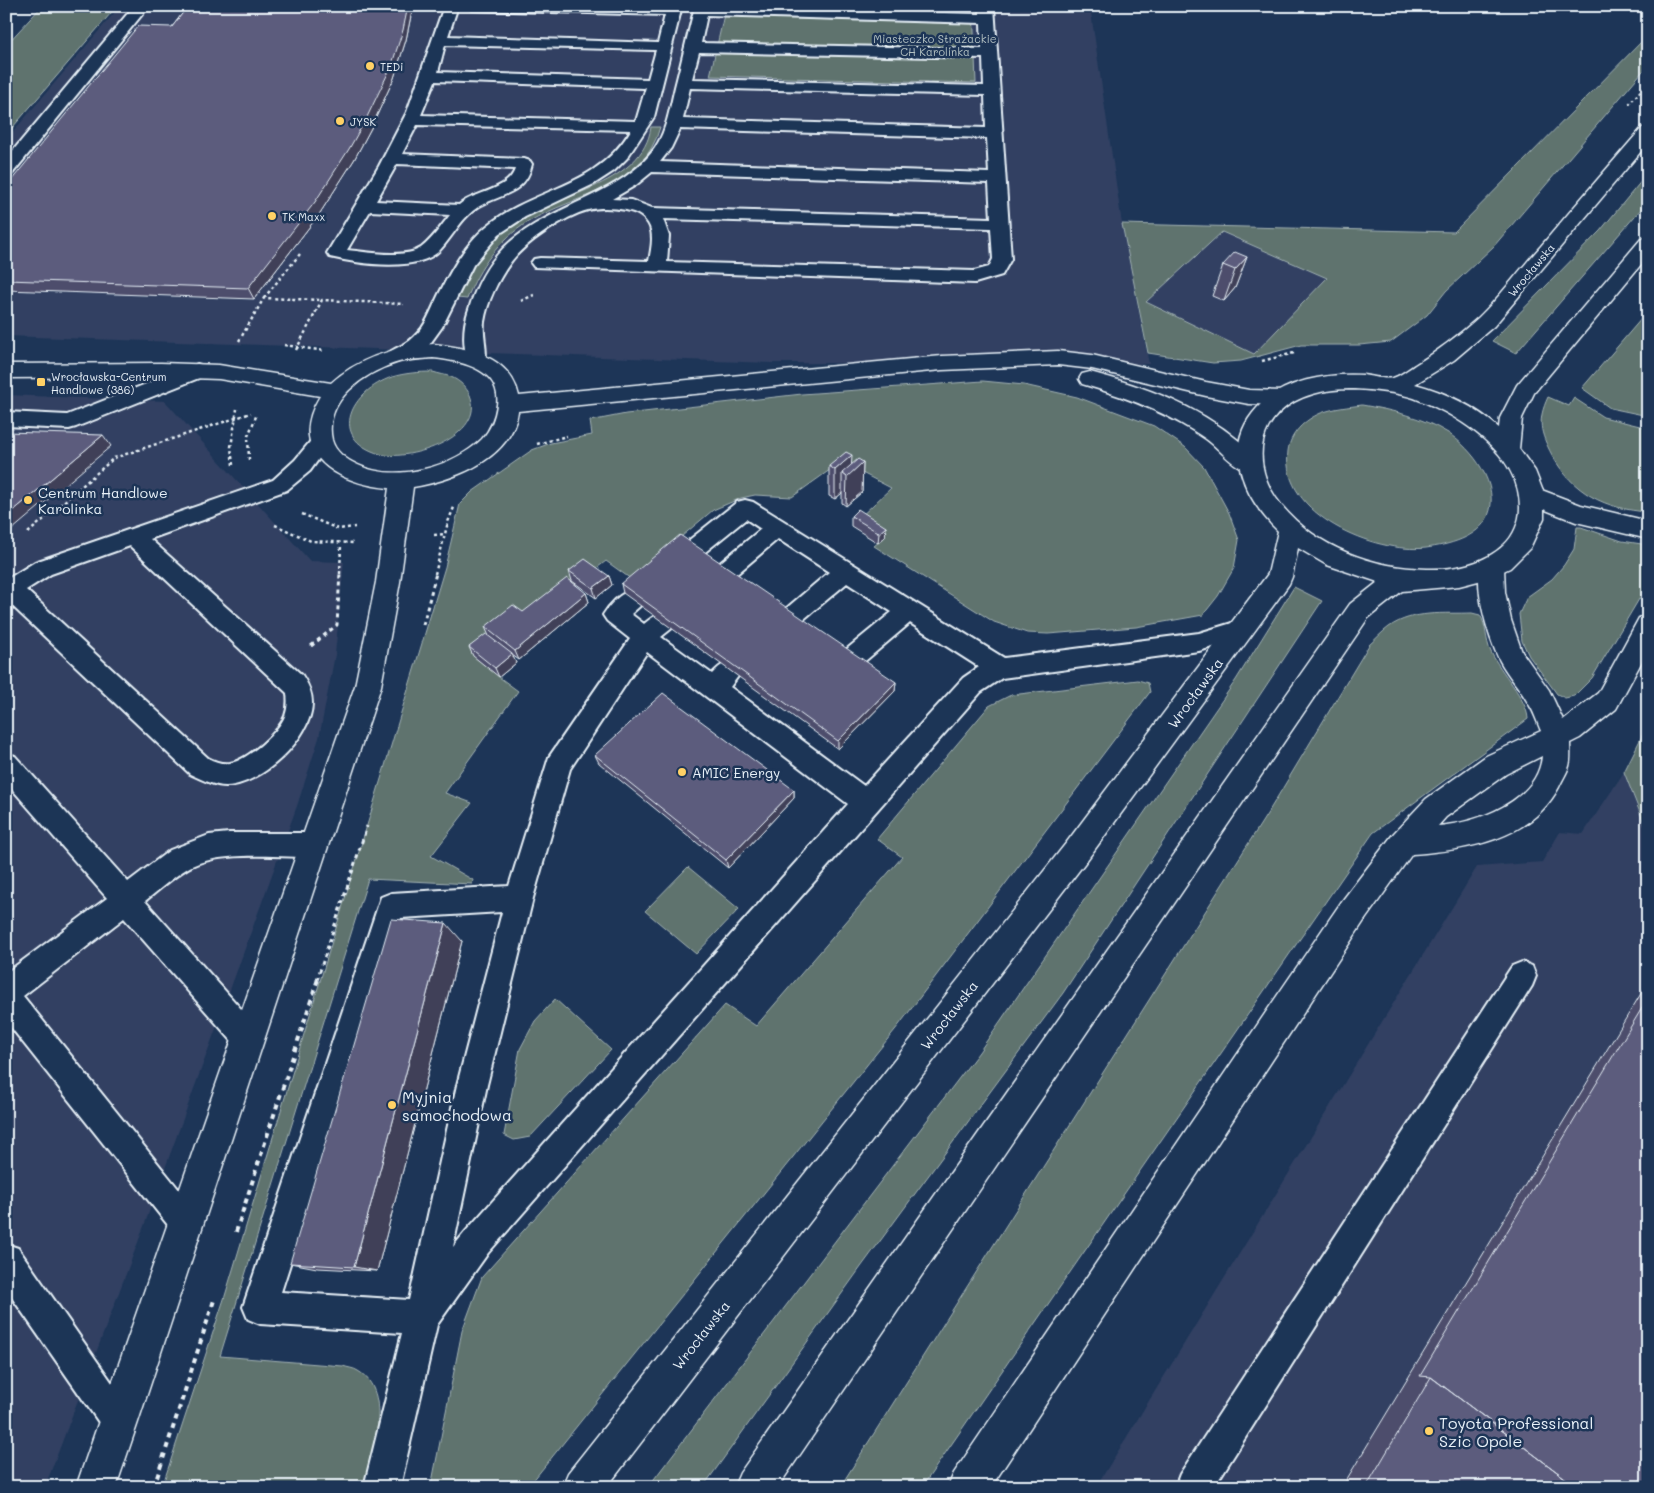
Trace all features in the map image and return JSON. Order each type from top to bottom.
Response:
[{"type":"street","name":"Wrocławska","points":[[1396,386],[1447,355],[1487,321],[1648,132]]},
{"type":"street","points":[[1508,449],[1511,418],[1525,390],[1647,245]]},
{"type":"street","points":[[433,351],[459,354],[477,359],[494,370],[504,381],[510,404],[504,425],[489,445],[465,462],[435,475],[402,480],[368,478],[352,472],[329,456],[321,442],[319,425],[323,409],[335,392],[352,376],[371,365],[396,356],[433,351]]},
{"type":"street","points":[[510,404],[942,363],[1058,358],[1092,362],[1206,389],[1249,397],[1283,398]]},
{"type":"street","points":[[1013,360],[1123,388],[1167,406],[1211,431],[1249,462]]},
{"type":"street","points":[[6,372],[219,372],[335,392]]},
{"type":"street","points":[[754,1487],[1359,611],[1396,582],[1449,578],[1471,574],[1492,567],[1508,556],[1521,543],[1529,528],[1533,512],[1531,495],[1527,480],[1508,449],[1491,432],[1470,417],[1422,394],[1396,386],[1361,382],[1334,382],[1298,390],[1272,406],[1255,425],[1251,437],[1249,462],[1253,479],[1274,513],[1290,529],[1312,545],[1338,559],[1365,569],[1394,576],[1423,579]]},
{"type":"street","points":[[96,1487],[120,1422],[368,686],[396,533],[402,480]]},
{"type":"street","points":[[1531,495],[1576,513],[1648,530]]},
{"type":"street","name":"Wrocławska","points":[[582,1487],[1077,852],[1242,629],[1280,577],[1290,529]]},
{"type":"street","points":[[1404,842],[1450,838],[1496,826],[1522,812],[1543,789],[1555,766],[1557,736],[1540,698],[1511,656],[1498,620],[1493,592],[1492,567]]},
{"type":"street","points":[[968,1487],[1273,1029],[1353,911],[1404,842],[1436,808],[1496,765],[1570,730],[1607,701],[1648,625]]},
{"type":"lane","points":[[6,170],[142,6]]},
{"type":"lane","points":[[392,159],[524,164],[520,178],[514,184],[470,204],[455,216],[433,246],[421,256],[397,258],[352,256],[336,253],[392,159],[411,120],[430,76],[451,6]]},
{"type":"lane","points":[[472,6],[667,8]]},
{"type":"lane","points":[[625,150],[654,46],[667,8]]},
{"type":"lane","points":[[396,356],[415,347],[426,337],[438,317],[452,286],[481,243],[493,230],[524,210],[600,174],[625,150],[646,117],[667,8]]},
{"type":"lane","points":[[477,359],[472,337],[473,323],[481,300],[493,275],[520,241],[539,228],[631,182],[649,168],[668,141],[703,12],[987,12],[1002,259],[996,271],[988,275],[975,277],[540,263]]},
{"type":"lane","points":[[440,40],[654,46]]},
{"type":"lane","points":[[693,47],[990,54]]},
{"type":"lane","points":[[430,76],[644,83]]},
{"type":"lane","points":[[685,83],[992,91]]},
{"type":"lane","points":[[411,120],[632,125]]},
{"type":"lane","points":[[674,124],[995,133]]},
{"type":"lane","points":[[649,168],[997,178]]},
{"type":"lane","points":[[583,206],[605,203],[622,204],[640,208],[650,213],[656,219],[660,229],[657,266]]},
{"type":"lane","points":[[365,206],[463,210]]},
{"type":"lane","points":[[650,213],[1000,223]]},
{"type":"lane","points":[[6,419],[69,422],[197,371]]},
{"type":"lane","points":[[133,536],[293,682],[299,693],[298,711],[292,727],[275,749],[256,764],[235,774],[215,774],[199,766],[8,590],[43,568],[133,536],[242,499],[271,488],[296,474],[321,442]]},
{"type":"lane","points":[[691,551],[745,508],[1001,668]]},
{"type":"lane","points":[[724,573],[777,528]]},
{"type":"lane","points":[[790,618],[845,571]]},
{"type":"lane","points":[[623,608],[654,630],[712,688],[866,802]]},
{"type":"lane","points":[[850,660],[909,611]]},
{"type":"lane","points":[[422,1318],[477,1242],[866,802],[972,685],[990,672],[1001,668],[1199,642],[1242,629]]},
{"type":"lane","points":[[382,1487],[422,1318],[472,1085],[519,898],[558,765],[654,630]]},
{"type":"lane","points":[[712,688],[730,671]]},
{"type":"lane","points":[[772,731],[790,714]]},
{"type":"lane","points":[[6,764],[248,1038]]},
{"type":"lane","points":[[6,991],[179,859],[209,847],[229,845],[314,846]]},
{"type":"lane","points":[[422,1318],[260,1307],[391,906],[519,898]]},
{"type":"lane","points":[[1193,1487],[1522,976]]},
{"type":"lane","points":[[6,998],[186,1223]]},
{"type":"lane","points":[[6,1260],[120,1422]]},
{"type":"path","points":[[249,342],[239,342],[264,298],[322,300]]},
{"type":"path","points":[[278,344],[327,351]]},
{"type":"path","points":[[114,458],[260,410],[289,384]]},
{"type":"path","points":[[271,488],[283,502],[304,515],[338,529],[446,534]]},
{"type":"path","points":[[242,499],[266,521],[311,541],[342,544],[396,533]]},
{"type":"path","points":[[280,670],[337,625],[342,544]]},
{"type":"path","points":[[1648,770],[1644,777],[1648,785]]},
{"type":"shaded area","points":[[120,6],[1090,6],[1122,224],[1149,364],[771,363],[6,336],[6,140]]},
{"type":"shaded area","points":[[1222,232],[1327,278],[1254,354],[1146,302]]},
{"type":"shaded area","points":[[6,395],[165,401],[310,561],[344,562],[335,655],[319,738],[297,806],[140,1237],[45,1487],[6,1487]]},
{"type":"shaded area","points":[[1624,772],[1648,833],[1648,1487],[1096,1487],[1477,867],[1542,862],[1560,832],[1583,834]]},
{"type":"green space","points":[[42,6],[117,6],[6,135],[6,45]]},
{"type":"green space","name":"Miasteczko Strażackie CH Karolinka","points":[[726,6],[973,6],[976,83],[710,76]]},
{"type":"green space","points":[[1648,35],[1648,65],[1494,246],[1446,291],[1427,315],[1391,342],[1359,345],[1301,345],[1241,361],[1213,363],[1148,353],[1122,224],[1454,232]],"holes":[[[1222,232],[1327,278],[1254,354],[1146,302]]]},
{"type":"green space","points":[[651,127],[660,127],[651,148],[639,164],[624,177],[606,187],[547,212],[518,229],[491,255],[467,299],[457,298],[482,254],[509,227],[537,211],[617,175],[633,162],[645,146]]},
{"type":"green space","points":[[1648,173],[1648,201],[1516,353],[1492,341],[1600,231]]},
{"type":"green space","points":[[1648,311],[1648,416],[1610,408],[1582,388]]},
{"type":"green space","points":[[433,372],[457,380],[470,395],[472,410],[467,423],[457,434],[443,443],[426,450],[393,455],[380,454],[364,447],[354,437],[350,426],[351,415],[356,403],[365,393],[392,377],[412,373]]},
{"type":"green space","points":[[983,381],[1024,385],[1077,397],[1154,426],[1185,447],[1204,467],[1229,513],[1239,540],[1234,568],[1218,596],[1203,615],[1136,627],[1048,634],[1027,633],[994,622],[874,546],[885,537],[857,520],[891,488],[841,462],[792,497],[755,495],[741,498],[713,510],[631,579],[606,561],[527,621],[499,677],[518,691],[445,793],[472,803],[431,856],[473,880],[472,884],[368,879],[220,1356],[343,1366],[356,1370],[369,1381],[375,1394],[378,1409],[378,1425],[372,1459],[364,1487],[162,1487],[225,1296],[445,567],[460,504],[472,492],[532,450],[551,443],[592,435],[590,421],[626,414],[802,394]]},
{"type":"green space","points":[[1548,397],[1569,406],[1574,398],[1603,417],[1648,428],[1648,512],[1604,503],[1580,489],[1570,480],[1552,455],[1541,426],[1542,413]]},
{"type":"green space","points":[[1362,405],[1417,418],[1448,433],[1466,448],[1482,469],[1491,492],[1488,516],[1477,530],[1462,539],[1426,548],[1405,548],[1382,544],[1358,537],[1335,526],[1315,511],[1299,494],[1290,474],[1288,451],[1295,433],[1304,424],[1321,413]]},
{"type":"green space","points":[[1577,527],[1622,541],[1648,545],[1648,584],[1592,678],[1574,696],[1565,698],[1557,694],[1529,656],[1522,641],[1519,614],[1527,597],[1552,579],[1564,565],[1574,549]]},
{"type":"green space","points":[[1294,587],[1322,601],[1063,993],[861,1267],[703,1487],[648,1487],[979,1052],[1236,680]]},
{"type":"green space","points":[[1472,613],[1480,615],[1491,652],[1523,702],[1528,719],[1373,833],[922,1487],[840,1487],[1269,811],[1369,645],[1389,627],[1408,618],[1429,614]]},
{"type":"green space","points":[[1138,680],[1148,683],[1150,692],[899,1025],[528,1487],[431,1487],[462,1331],[482,1277],[725,1005],[756,1026],[902,857],[877,839],[989,706],[1011,695]]},
{"type":"green space","points":[[1648,724],[1648,833],[1624,772]]},
{"type":"green space","points":[[688,867],[739,909],[696,954],[645,911]]},
{"type":"green space","points":[[555,999],[611,1050],[530,1137],[514,1140],[504,1135],[520,1049],[535,1021]]},
{"type":"building","points":[[188,6],[408,6],[403,30],[391,67],[349,149],[315,202],[248,288],[6,280],[6,187],[138,26],[172,27]]},
{"type":"building","points":[[1235,252],[1247,257],[1235,270],[1223,265]]},
{"type":"building","name":"Centrum Handlowe Karolinka","points":[[6,432],[103,435],[6,517]]},
{"type":"building","points":[[846,452],[852,455],[835,470],[829,466]]},
{"type":"building","points":[[858,459],[863,462],[847,477],[842,473]]},
{"type":"building","points":[[858,509],[886,527],[879,533],[851,516]]},
{"type":"building","points":[[680,535],[896,682],[838,741],[621,584]]},
{"type":"building","points":[[585,559],[609,576],[593,588],[569,571]]},
{"type":"building","points":[[567,578],[586,593],[515,651],[485,627],[513,605],[523,612]]},
{"type":"building","points":[[486,634],[512,654],[495,668],[469,647]]},
{"type":"building","points":[[663,693],[794,790],[726,860],[595,755]]},
{"type":"building","points":[[391,919],[446,923],[354,1267],[290,1263]]},
{"type":"building","points":[[1648,998],[1648,1487],[1577,1487],[1431,1377],[1420,1376]]},
{"type":"building","name":"Toyota Professional Szic Opole","points":[[1431,1377],[1577,1487],[1366,1487]]},
{"type":"place","name":"TEDi","points":[[370,66]]},
{"type":"place","name":"JYSK","points":[[340,121]]},
{"type":"place","name":"TK Maxx","points":[[272,216]]},
{"type":"place","name":"Wrocławska-Centrum Handlowe (386)","points":[[41,382]]},
{"type":"place","name":"Centrum Handlowe Karolinka","points":[[28,500]]},
{"type":"place","name":"AMIC Energy","points":[[682,772]]},
{"type":"place","name":"Myjnia samochodowa","points":[[392,1105]]},
{"type":"place","name":"Toyota Professional Szic Opole","points":[[1429,1431]]}]
